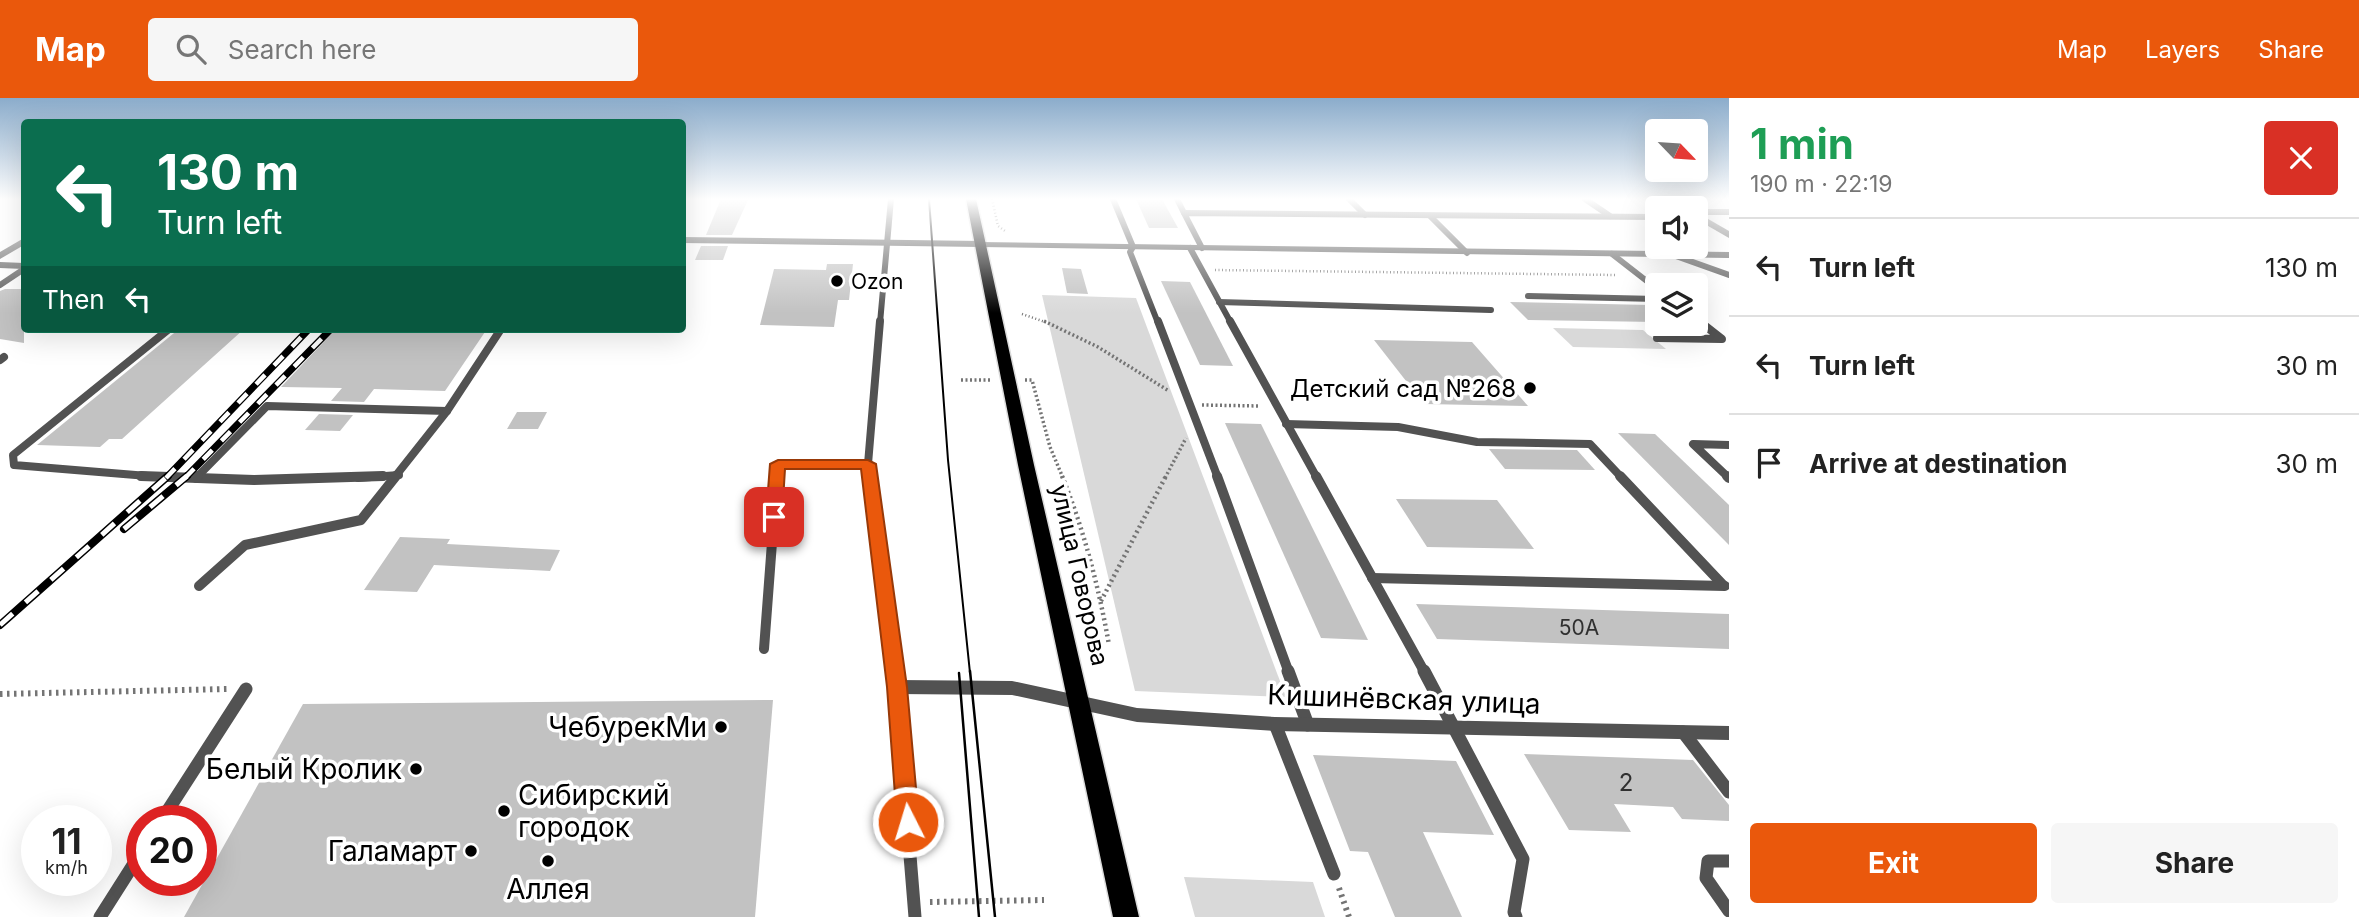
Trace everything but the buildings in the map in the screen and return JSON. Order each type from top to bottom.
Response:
[{"type":"main road","name":"улица Говорова","points":[[980,237],[1026,465],[1126,917]]},
{"type":"street","points":[[0,256],[21,243]]},
{"type":"street","points":[[982,244],[1645,255]]},
{"type":"street","points":[[1708,255],[1729,255]]},
{"type":"street","name":"Кишинёвская улица","points":[[897,687],[1012,688],[1136,715],[1275,724],[1729,733]]},
{"type":"lane","points":[[887,237],[868,464],[897,687],[915,917]]},
{"type":"lane","points":[[1129,237],[1133,247],[1130,252],[1191,404],[1308,725]]},
{"type":"lane","points":[[1196,237],[1202,248]]},
{"type":"lane","points":[[1451,237],[1467,253]]},
{"type":"lane","points":[[686,240],[982,244]]},
{"type":"lane","points":[[1189,248],[1456,729],[1523,859],[1514,912],[1517,917]]},
{"type":"lane","points":[[1612,254],[1645,280]]},
{"type":"lane","points":[[1684,259],[1729,275]]},
{"type":"lane","points":[[0,265],[21,267]]},
{"type":"lane","points":[[0,285],[21,269]]},
{"type":"lane","points":[[13,276],[21,277]]},
{"type":"lane","points":[[1528,296],[1645,299]]},
{"type":"lane","points":[[1219,302],[1492,310]]},
{"type":"lane","points":[[1657,338],[1722,339],[1708,328]]},
{"type":"lane","points":[[164,333],[13,455],[14,465],[88,473],[196,478],[327,481],[399,475]]},
{"type":"lane","points":[[199,586],[245,545],[361,520],[447,411],[498,333]]},
{"type":"lane","points":[[196,478],[268,406],[447,411]]},
{"type":"lane","points":[[1286,424],[1398,427],[1476,442],[1590,444],[1726,586]]},
{"type":"lane","points":[[1729,445],[1693,444],[1729,478]]},
{"type":"lane","points":[[764,649],[778,464],[868,464]]},
{"type":"lane","points":[[1372,578],[1726,586]]},
{"type":"lane","points":[[171,805],[246,689]]},
{"type":"lane","points":[[1275,724],[1334,874]]},
{"type":"lane","points":[[1683,732],[1729,792]]},
{"type":"lane","points":[[1729,861],[1708,861],[1706,878],[1729,911]]},
{"type":"lane","points":[[100,917],[126,876]]},
{"type":"path","points":[[1202,270],[1645,275]]},
{"type":"path","points":[[1022,314],[1038,318],[1083,339],[1191,404],[1276,407]]},
{"type":"path","points":[[1032,380],[1050,447],[1074,506],[1101,601],[1109,645]]},
{"type":"path","points":[[1101,601],[1189,432],[1191,404]]},
{"type":"path","points":[[0,694],[246,689]]},
{"type":"path","points":[[1334,874],[1349,917]]},
{"type":"path","points":[[915,903],[1044,900]]},
{"type":"shaded area","points":[[1042,295],[1136,298],[1286,697],[1135,691]]},
{"type":"shaded area","points":[[1553,328],[1643,330],[1645,336],[1650,336],[1666,349],[1573,347]]},
{"type":"shaded area","points":[[1184,877],[1313,882],[1325,917],[1195,917]]},
{"type":"tram line","points":[[932,237],[948,460],[970,673]]},
{"type":"tram line","points":[[970,671],[995,917]]},
{"type":"tram line","points":[[959,673],[979,917]]},
{"type":"railway","points":[[167,476],[305,333]]},
{"type":"railway","points":[[187,476],[327,333]]},
{"type":"railway","points":[[0,625],[167,476]]},
{"type":"railway","points":[[124,529],[187,476]]},
{"type":"place","name":"Ozon","points":[[837,281]]},
{"type":"place","name":"Детский сад №268","points":[[1530,388]]},
{"type":"place","name":"ЧебурекМи","points":[[721,727]]},
{"type":"place","name":"Белый Кролик","points":[[416,769]]},
{"type":"place","name":"Сибирский городок","points":[[504,811]]},
{"type":"place","name":"Галамарт","points":[[471,851]]},
{"type":"place","name":"Аллея","points":[[548,861]]},
{"type":"route","points":[[774,517],[778,464],[868,464],[897,687],[908,822]]}]
